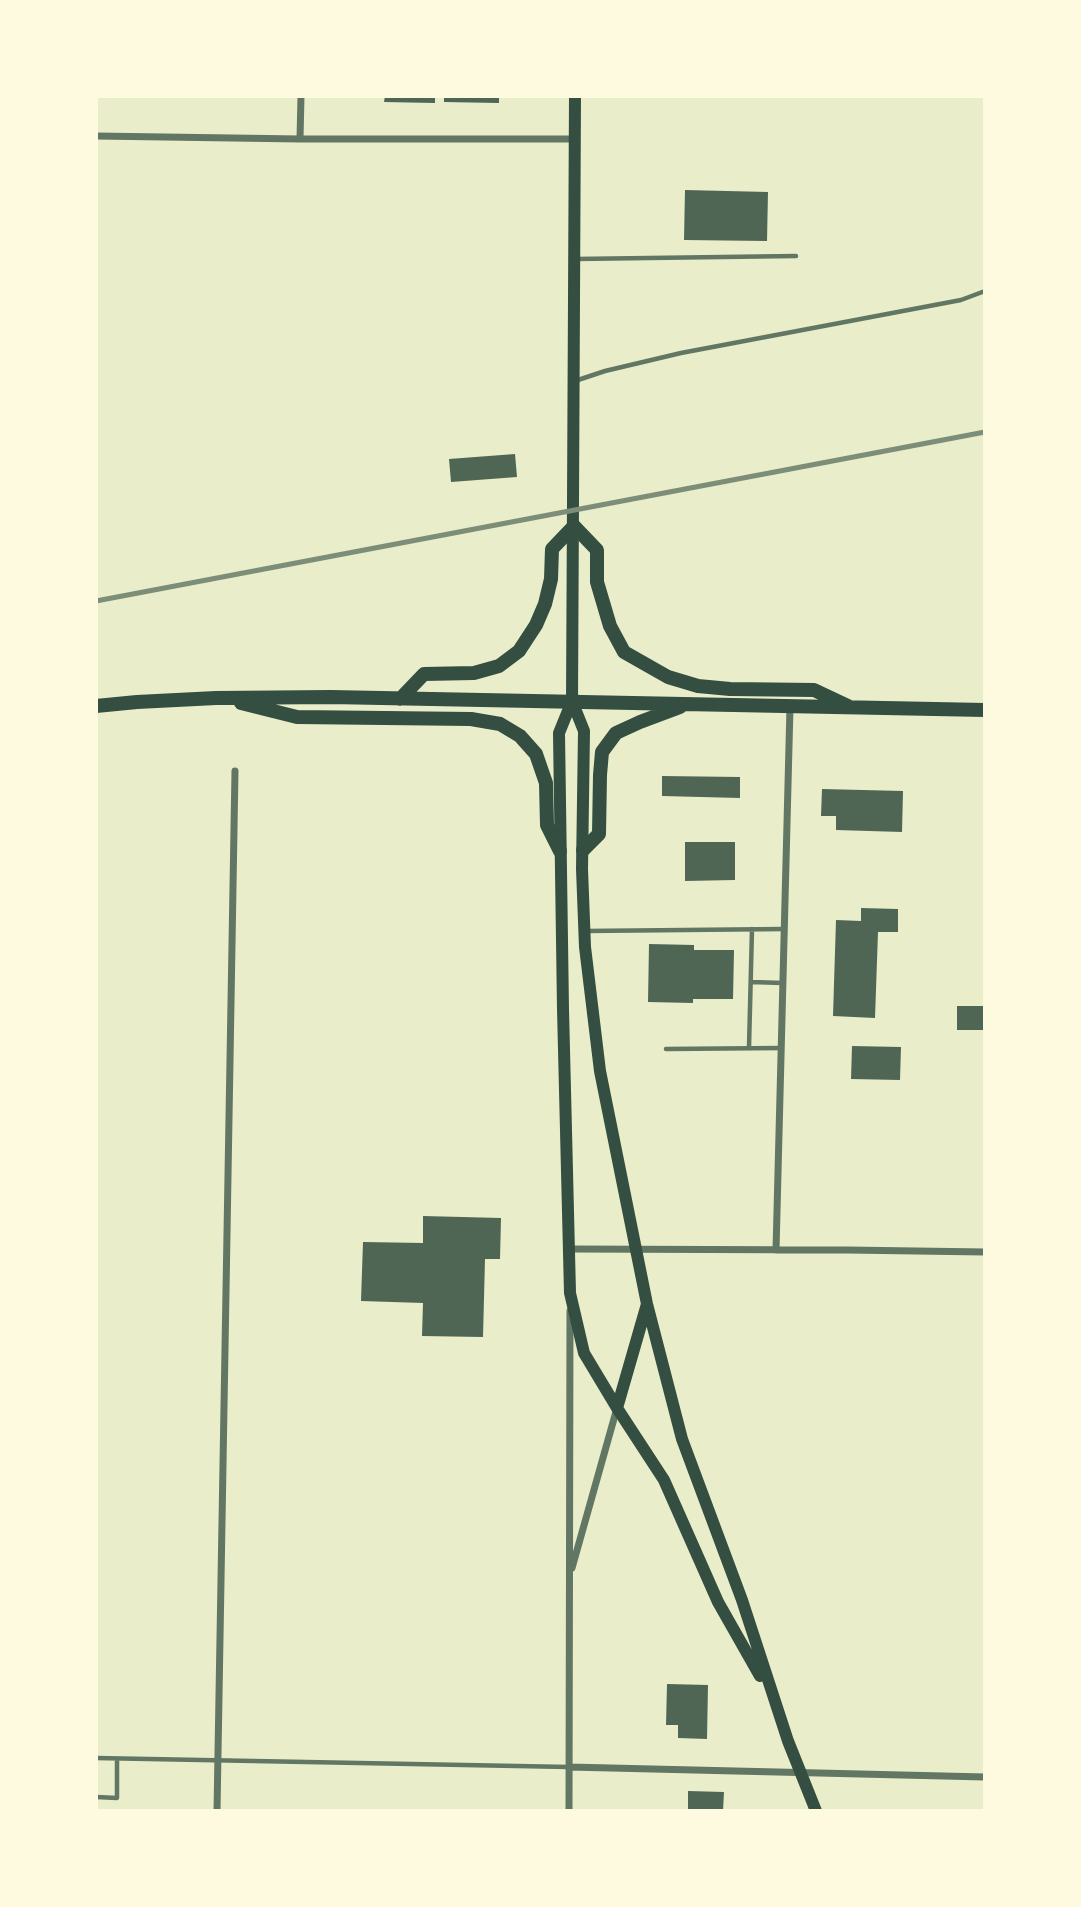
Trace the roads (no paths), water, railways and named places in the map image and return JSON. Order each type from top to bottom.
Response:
[{"type":"highway","points":[[400,699],[424,674],[474,673],[499,666],[519,651],[536,625],[545,604],[551,579],[552,549],[574,526],[597,550],[597,582],[610,626],[624,652],[668,677],[698,687],[814,690],[852,708]]},
{"type":"highway","points":[[96,706],[223,698],[331,697],[985,710]]},
{"type":"highway","points":[[223,698],[297,717],[457,719],[500,724],[520,736],[536,754],[546,783],[547,825],[560,851]]},
{"type":"highway","points":[[583,850],[599,834],[603,752],[616,733],[688,704]]},
{"type":"main road","points":[[575,96],[572,701],[559,733],[570,1293],[584,1353],[664,1480],[718,1602],[773,1698]]},
{"type":"main road","points":[[572,701],[584,731],[585,931],[591,1007],[600,1071],[635,1250],[682,1439],[742,1600],[799,1772],[816,1811]]},
{"type":"main road","points":[[617,1408],[647,1304]]},
{"type":"street","points":[[300,139],[301,96]]},
{"type":"street","points":[[96,136],[575,139]]},
{"type":"street","points":[[776,1250],[790,707]]},
{"type":"street","points":[[217,1811],[235,771]]},
{"type":"street","points":[[568,1248],[985,1252]]},
{"type":"street","points":[[569,1811],[570,1293]]},
{"type":"street","points":[[569,1578],[617,1408]]},
{"type":"street","points":[[569,1767],[985,1777]]},
{"type":"lane","points":[[575,259],[796,256]]},
{"type":"lane","points":[[575,382],[605,371],[681,352],[961,300],[985,291]]},
{"type":"lane","points":[[749,1047],[752,929]]},
{"type":"lane","points":[[585,931],[784,929]]},
{"type":"lane","points":[[751,982],[783,983]]},
{"type":"lane","points":[[666,1049],[781,1048]]},
{"type":"lane","points":[[96,1758],[569,1767]]},
{"type":"lane","points":[[96,1797],[117,1798],[117,1759]]},
{"type":"railway","points":[[96,601],[985,432]]}]
